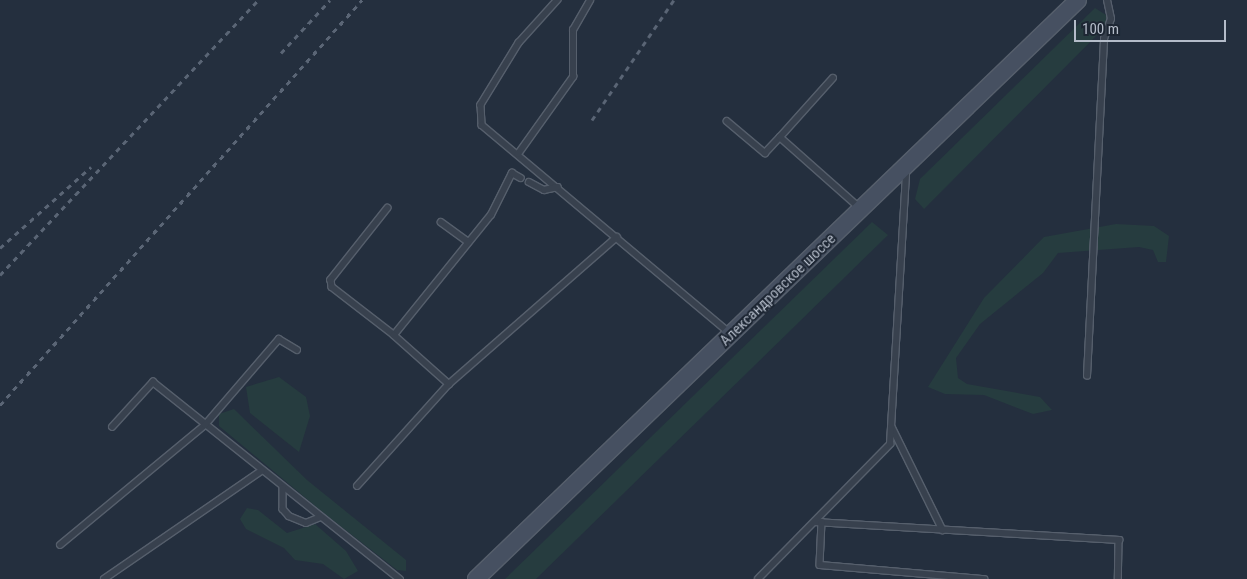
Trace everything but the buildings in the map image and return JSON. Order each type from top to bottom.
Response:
[{"type":"main road","name":"Александровское шоссе","points":[[476,579],[1078,0]]},
{"type":"lane","points":[[558,0],[520,43],[481,105],[482,125],[558,186],[731,334]]},
{"type":"lane","points":[[518,154],[572,76],[573,30],[590,0]]},
{"type":"lane","points":[[1088,376],[1104,39],[1111,19],[1108,0]]},
{"type":"lane","points":[[727,120],[765,153],[833,78]]},
{"type":"lane","points":[[780,137],[861,210]]},
{"type":"lane","points":[[758,579],[818,522],[890,444],[906,166]]},
{"type":"lane","points":[[394,335],[491,215],[512,173],[521,178]]},
{"type":"lane","points":[[529,182],[544,190],[558,186]]},
{"type":"lane","points":[[388,208],[331,280],[332,288],[394,335],[449,384]]},
{"type":"lane","points":[[441,222],[469,242]]},
{"type":"lane","points":[[358,486],[449,384],[617,237]]},
{"type":"lane","points":[[60,545],[205,425],[280,339],[297,350]]},
{"type":"lane","points":[[112,427],[153,382],[261,471],[400,579]]},
{"type":"lane","points":[[891,424],[943,530]]},
{"type":"lane","points":[[104,579],[261,471]]},
{"type":"lane","points":[[283,488],[282,509],[289,516],[306,523],[321,517]]},
{"type":"lane","points":[[818,522],[1119,540],[1118,579]]},
{"type":"lane","points":[[818,522],[820,565],[984,579]]},
{"type":"green space","points":[[1095,8],[1106,15],[1107,25],[924,209],[915,199],[920,179]]},
{"type":"green space","points":[[872,222],[888,235],[536,579],[505,579]]},
{"type":"green space","points":[[1116,224],[1154,226],[1169,236],[1166,262],[1158,262],[1153,250],[1139,247],[1058,253],[1043,273],[980,324],[956,358],[958,378],[967,384],[1040,397],[1052,410],[1033,414],[984,395],[945,394],[928,387],[984,298],[1044,237]]},
{"type":"green space","points":[[279,377],[306,397],[310,416],[299,452],[250,413],[246,387]]},
{"type":"green space","points":[[234,409],[307,480],[406,560],[406,571],[397,570],[325,514],[219,426],[219,414]]},
{"type":"green space","points":[[247,508],[258,510],[287,533],[315,524],[346,551],[358,571],[344,579],[323,564],[295,560],[284,548],[246,529],[240,519]]},
{"type":"railway","points":[[0,275],[258,0]]},
{"type":"railway","points":[[281,53],[330,0]]},
{"type":"railway","points":[[0,405],[362,0]]},
{"type":"railway","points":[[592,120],[674,0]]},
{"type":"railway","points":[[0,248],[91,167]]}]
